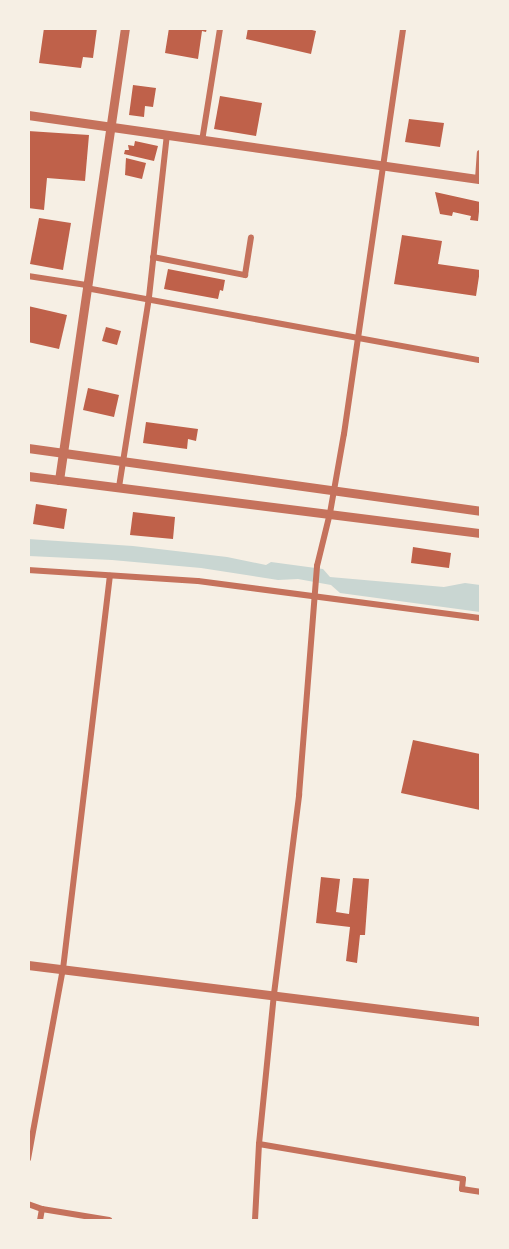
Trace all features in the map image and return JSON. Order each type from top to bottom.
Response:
[{"type":"street","points":[[59,480],[126,28]]},
{"type":"street","points":[[202,141],[219,28]]},
{"type":"street","points":[[255,1221],[259,1144],[298,795],[317,566],[330,513],[359,337],[403,28]]},
{"type":"street","points":[[28,115],[479,179],[480,153]]},
{"type":"street","points":[[119,487],[148,297],[167,135]]},
{"type":"street","points":[[153,257],[244,274],[251,237]]},
{"type":"street","points":[[28,276],[480,360]]},
{"type":"street","points":[[28,448],[480,511]]},
{"type":"street","points":[[28,476],[480,533]]},
{"type":"street","points":[[28,570],[198,581],[480,618]]},
{"type":"street","points":[[28,1159],[63,969],[110,576]]},
{"type":"street","points":[[28,965],[480,1020]]},
{"type":"street","points":[[259,1144],[463,1179],[462,1189],[480,1192]]},
{"type":"street","points":[[28,1204],[42,1209],[109,1221]]},
{"type":"street","points":[[40,1221],[42,1209]]},
{"type":"shaded area","points":[[28,539],[133,546],[227,557],[266,565],[271,562],[323,569],[330,577],[444,587],[465,583],[480,585],[480,612],[340,593],[331,585],[298,579],[278,580],[201,568],[112,560],[29,556]]},
{"type":"building","points":[[44,28],[97,28],[93,58],[83,57],[81,68],[39,63]]},
{"type":"building","points":[[169,28],[207,28],[206,32],[202,31],[198,59],[165,53]]},
{"type":"building","points":[[248,28],[304,28],[316,31],[311,54],[246,39]]},
{"type":"building","points":[[133,85],[156,88],[153,107],[145,106],[144,117],[129,115]]},
{"type":"building","points":[[220,96],[262,103],[256,136],[214,129]]},
{"type":"building","points":[[409,119],[444,123],[440,147],[405,142]]},
{"type":"building","points":[[28,131],[89,135],[85,181],[47,178],[44,210],[28,208]]},
{"type":"building","points":[[135,141],[158,146],[154,161],[124,154],[125,150],[129,150],[128,145],[134,146]]},
{"type":"building","points":[[126,158],[146,163],[142,179],[125,175]]},
{"type":"building","points":[[435,192],[480,202],[478,221],[470,220],[471,216],[453,212],[452,216],[440,214]]},
{"type":"building","points":[[39,218],[71,223],[63,270],[30,264]]},
{"type":"building","points":[[402,235],[442,241],[438,264],[480,270],[476,296],[394,284]]},
{"type":"building","points":[[168,269],[225,280],[223,291],[220,290],[218,299],[164,289]]},
{"type":"building","points":[[28,306],[67,315],[59,349],[28,342]]},
{"type":"building","points":[[106,327],[121,331],[117,345],[102,341]]},
{"type":"building","points":[[88,388],[119,395],[114,417],[83,410]]},
{"type":"building","points":[[146,422],[198,429],[196,441],[188,439],[187,449],[143,443]]},
{"type":"building","points":[[36,504],[67,509],[64,529],[33,524]]},
{"type":"building","points":[[133,512],[175,517],[173,539],[130,535]]},
{"type":"building","points":[[413,547],[451,553],[449,568],[411,563]]},
{"type":"building","points":[[413,740],[480,754],[480,810],[401,793]]},
{"type":"building","points":[[321,877],[340,879],[336,912],[349,914],[353,878],[369,879],[365,935],[360,935],[357,963],[346,961],[350,927],[316,923]]}]
